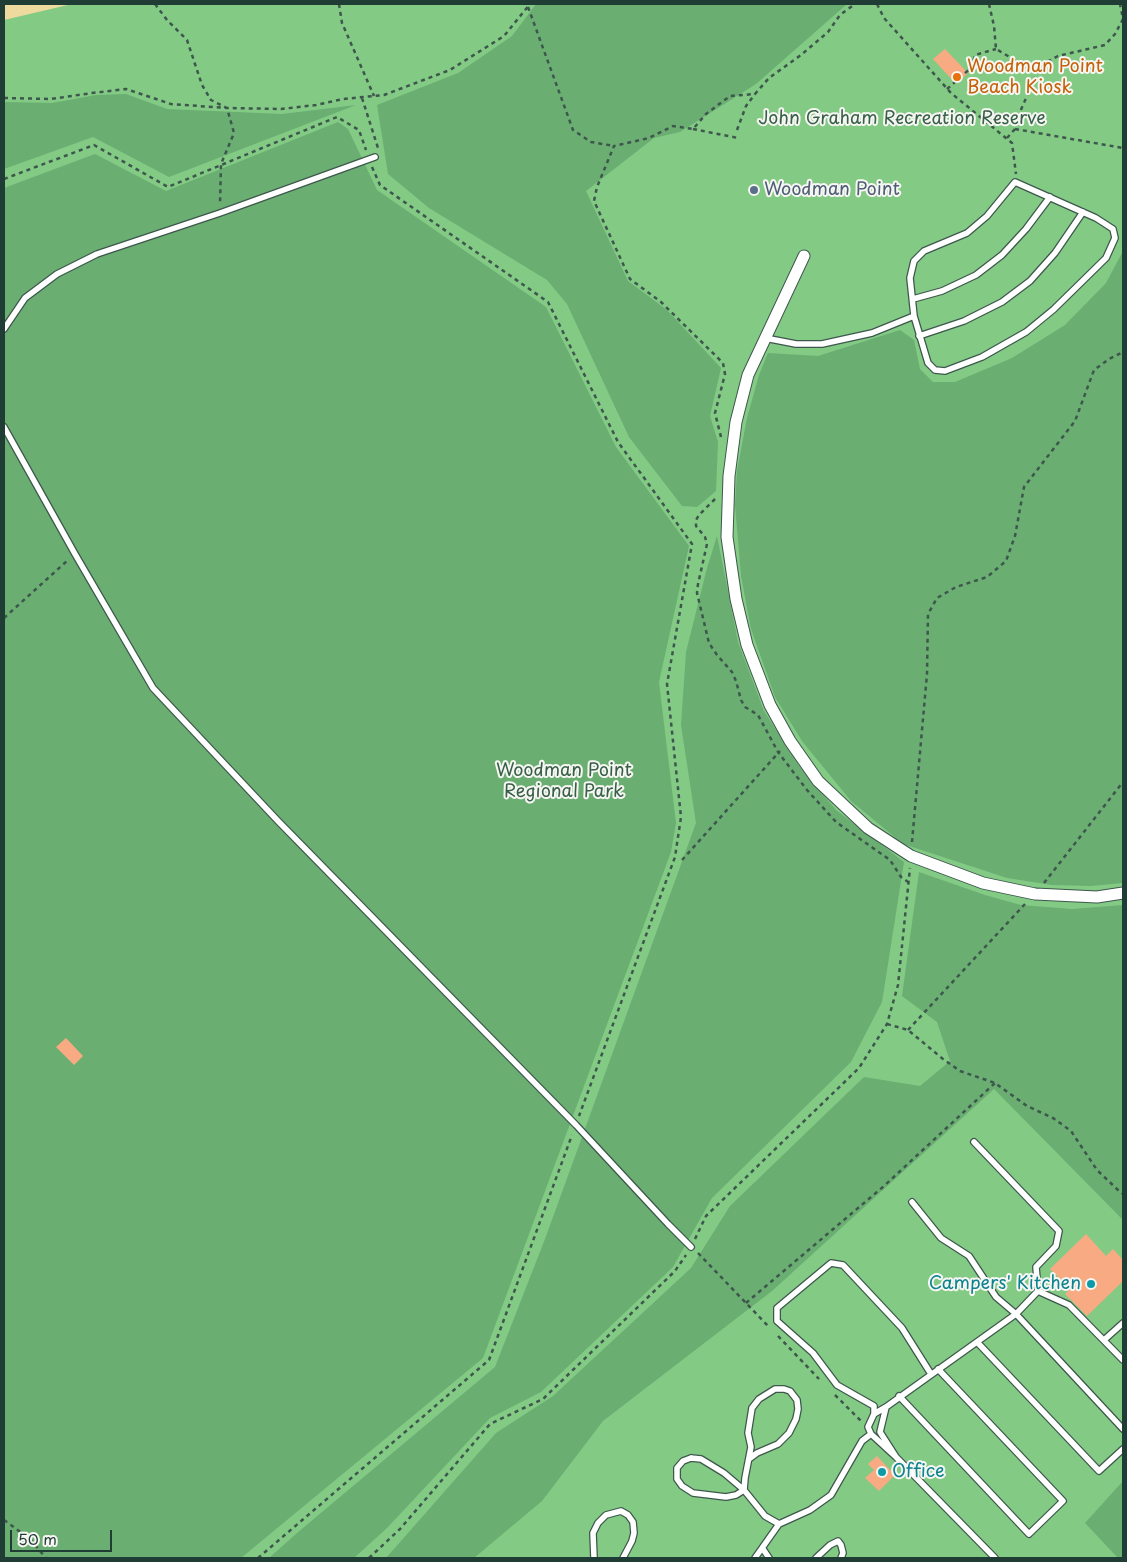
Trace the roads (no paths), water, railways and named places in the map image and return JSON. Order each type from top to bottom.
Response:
[{"type":"street","points":[[804,256],[748,375],[736,422],[729,476],[727,537],[736,599],[747,645],[770,705],[791,743],[818,781],[860,822],[911,856],[983,883],[1035,894],[1097,897],[1123,893]]},
{"type":"lane","points":[[4,329],[25,298],[57,274],[97,254],[220,213],[372,158]]},
{"type":"lane","points":[[1016,182],[1050,197],[1113,229],[1115,238],[1106,258],[1026,332],[982,357],[945,371],[936,370],[928,364],[914,316],[910,278],[914,261],[924,251],[967,233],[987,216],[1016,182]]},
{"type":"lane","points":[[913,299],[942,291],[976,275],[1002,255],[1026,229],[1050,197]]},
{"type":"lane","points":[[919,336],[964,321],[1002,302],[1030,281],[1055,253],[1082,212]]},
{"type":"lane","points":[[764,338],[796,344],[822,344],[872,333],[914,316]]},
{"type":"lane","points":[[4,427],[74,554],[153,688],[284,828],[576,1125],[691,1247]]},
{"type":"lane","points":[[874,1414],[1016,1314],[1038,1291],[1036,1267],[1056,1246],[1059,1231],[974,1142]]},
{"type":"lane","points":[[912,1202],[942,1238],[969,1256],[996,1297],[1016,1314],[1123,1429]]},
{"type":"lane","points":[[886,1407],[874,1406],[837,1385],[813,1353],[777,1321],[777,1308],[831,1263],[842,1265],[902,1328],[931,1374]]},
{"type":"lane","points":[[1038,1291],[1069,1305],[1123,1360]]},
{"type":"lane","points":[[1104,1340],[1123,1323]]},
{"type":"lane","points":[[978,1342],[1099,1471],[1123,1449]]},
{"type":"lane","points":[[899,1396],[1029,1534],[1063,1501],[938,1369]]},
{"type":"lane","points":[[744,1490],[745,1478],[751,1447],[748,1433],[752,1408],[759,1399],[776,1389],[790,1391],[797,1400],[798,1409],[796,1419],[789,1433],[778,1444],[757,1452],[749,1459]]},
{"type":"lane","points":[[874,1406],[874,1414],[868,1427],[871,1434],[995,1558]]},
{"type":"lane","points":[[886,1407],[880,1432],[896,1457]]},
{"type":"lane","points":[[756,1558],[779,1524],[810,1510],[831,1496],[862,1441],[871,1434]]},
{"type":"lane","points":[[744,1490],[736,1495],[726,1497],[693,1493],[682,1486],[677,1478],[677,1468],[683,1461],[691,1458],[701,1459],[724,1473],[744,1490],[765,1516],[779,1524]]},
{"type":"lane","points":[[594,1558],[593,1533],[598,1523],[606,1515],[621,1512],[628,1515],[633,1522],[634,1533],[623,1558]]},
{"type":"lane","points":[[816,1558],[830,1545],[838,1542],[843,1553],[841,1558]]},
{"type":"lane","points":[[763,1549],[769,1558]]},
{"type":"place","name":"Woodman Point Beach Kiosk","points":[[957,77]]},
{"type":"place","name":"Woodman Point","points":[[754,190]]},
{"type":"place","name":"Campers' Kitchen","points":[[1091,1284]]},
{"type":"place","name":"Office","points":[[882,1472]]},
{"type":"park label","name":"John Graham Recreation Reserve","points":[[902,119]]},
{"type":"park label","name":"Woodman Point Regional Park","points":[[564,781]]}]
